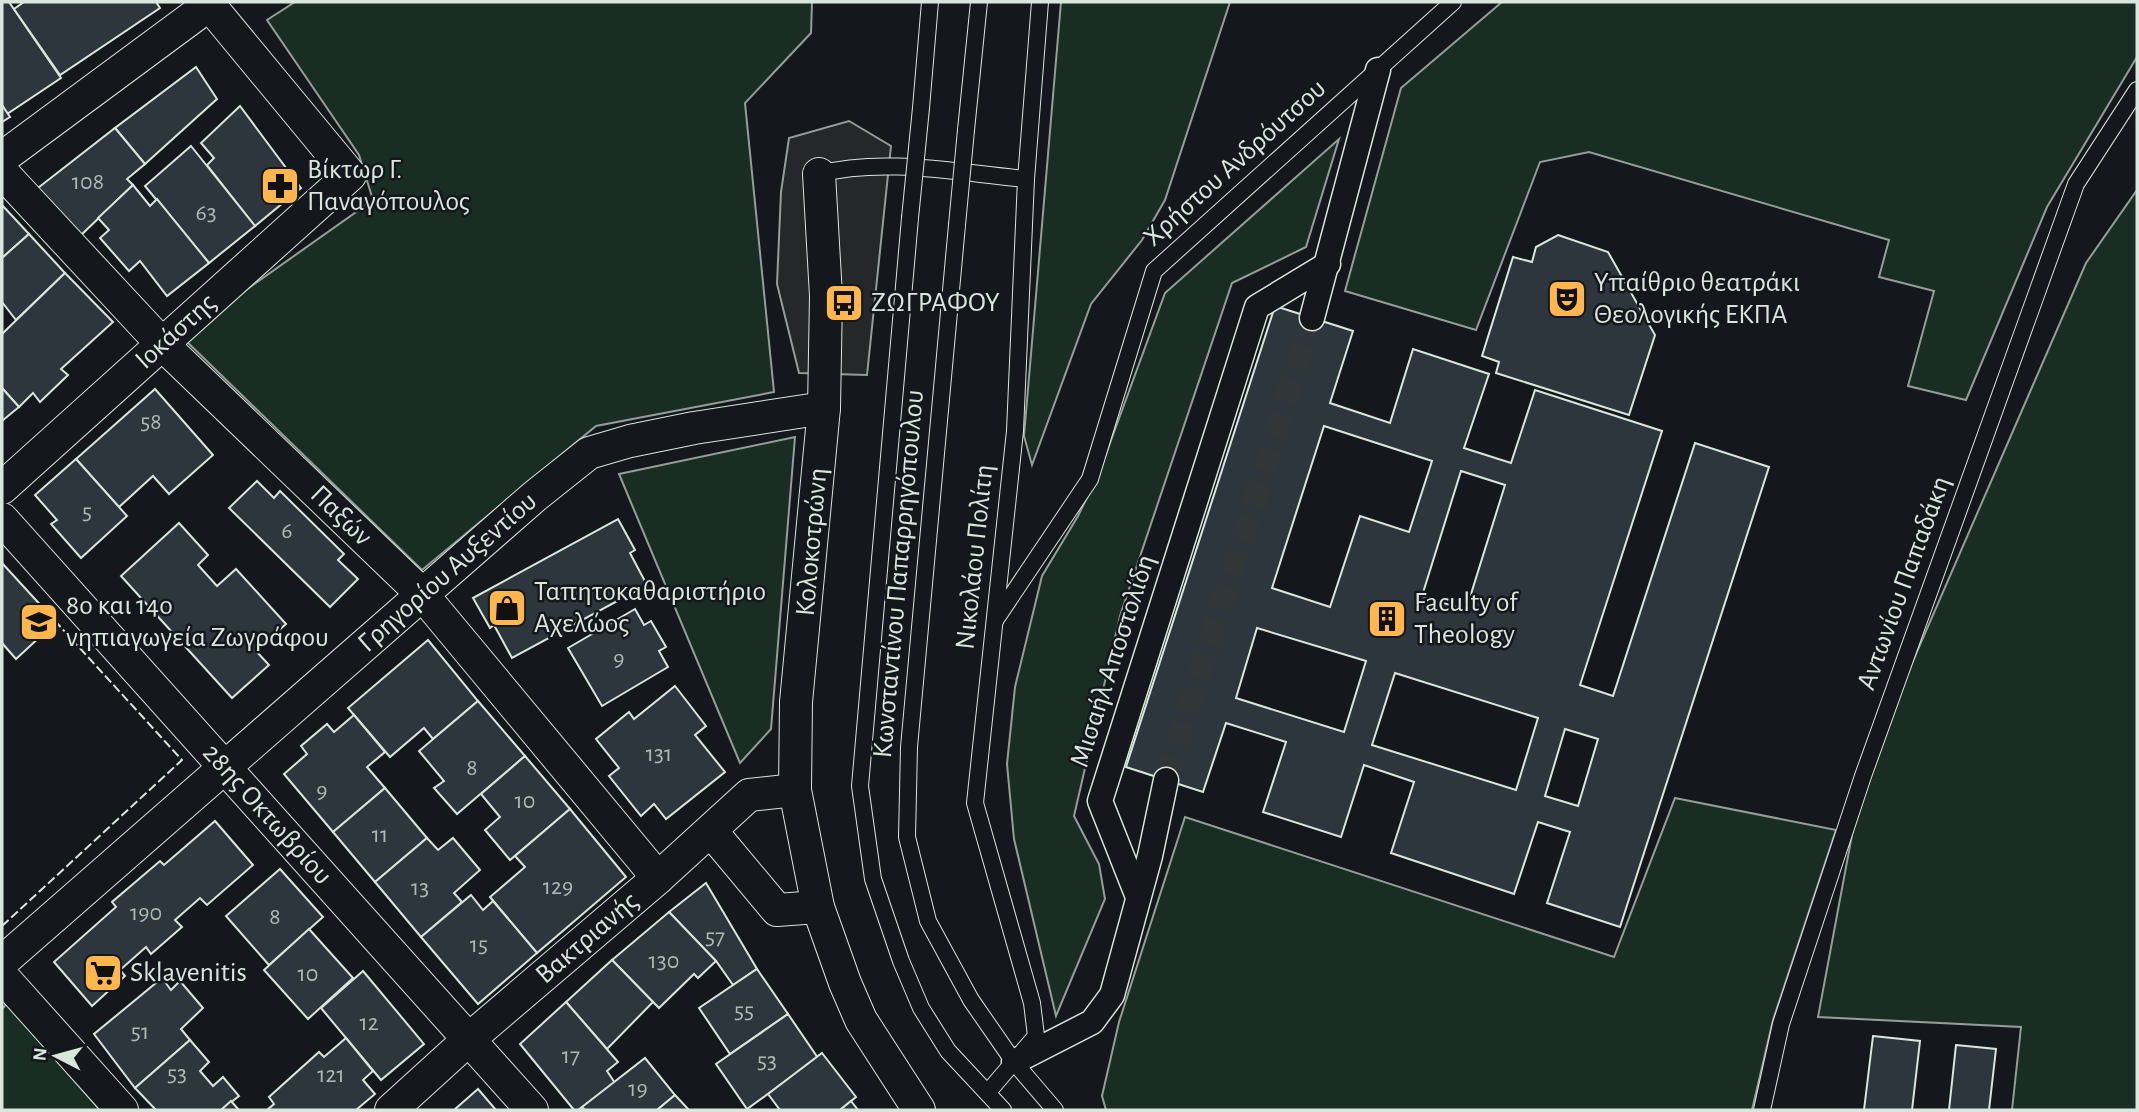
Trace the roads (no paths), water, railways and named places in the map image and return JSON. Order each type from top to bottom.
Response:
[{"type":"street","points":[[2,158],[210,3]]},
{"type":"street","name":"Ιοκάστης","points":[[2,488],[350,175],[210,3]]},
{"type":"street","points":[[1312,317],[1378,70]]},
{"type":"street","name":"Παξών","points":[[2,172],[162,344],[422,594],[658,878]]},
{"type":"street","name":"Κολοκοτρώνη","points":[[819,174],[826,296],[824,408],[796,702],[795,790],[818,907],[845,983],[861,1020],[919,1110]]},
{"type":"street","name":"Μισαήλ Αποστολίδη","points":[[1138,897],[1100,801],[1257,307],[1328,264]]},
{"type":"street","name":"Γρηγορίου Αυξεντίου","points":[[2,962],[535,496],[589,453],[630,441],[694,428],[824,408]]},
{"type":"street","name":"28ης Οκτωβρίου","points":[[2,519],[532,1110]]},
{"type":"street","points":[[1014,1062],[1092,1022],[1112,995],[1150,856],[1166,780]]},
{"type":"street","name":"Βακτριανής","points":[[391,1110],[468,1040],[658,878],[749,795],[795,790]]},
{"type":"street","points":[[711,831],[777,910],[818,907]]},
{"type":"street","points":[[2,976],[122,1110]]},
{"type":"lane","name":"Κωνσταντίνου Παπαρρηγόπουλου","points":[[930,2],[860,786],[873,879],[901,961],[921,1008],[948,1051],[1003,1110]]},
{"type":"lane","name":"Κωνσταντίνου Παπαρρηγόπουλου","points":[[979,2],[909,747],[907,837],[928,920],[971,1000],[1014,1062],[1055,1110]]},
{"type":"lane","name":"Νικολάου Πολίτη","points":[[988,1092],[1037,1036],[975,803],[1015,431],[1026,179],[1040,2]]},
{"type":"lane","name":"Χρήστου Ανδρόυτσου","points":[[995,622],[1090,479],[1154,271],[1453,2]]},
{"type":"lane","name":"Αντωνίου Παπαδάκη","points":[[1762,1110],[1781,1024],[1863,776],[2076,184],[2137,90]]},
{"type":"lane","points":[[819,174],[846,167],[884,166],[1026,179]]},
{"type":"tunnel","points":[[1166,780],[1312,318]]},
{"type":"place","name":"Βίκτωρ Γ. Παναγόπουλος","points":[[280,186]]},
{"type":"place","name":"Υπαίθριο θεατράκι Θεολογικής ΕΚΠΑ","points":[[1567,299]]},
{"type":"place","name":"ΖΩΓΡΑΦΟΥ","points":[[844,303]]},
{"type":"place","name":"Ταπητοκαθαριστήριο Αχελώος","points":[[507,608]]},
{"type":"place","name":"Faculty of Theology","points":[[1387,619]]},
{"type":"place","name":"8ο και 14ο νηπιαγωγεία Ζωγράφου","points":[[39,622]]},
{"type":"place","name":"Sklavenitis","points":[[103,973]]}]
